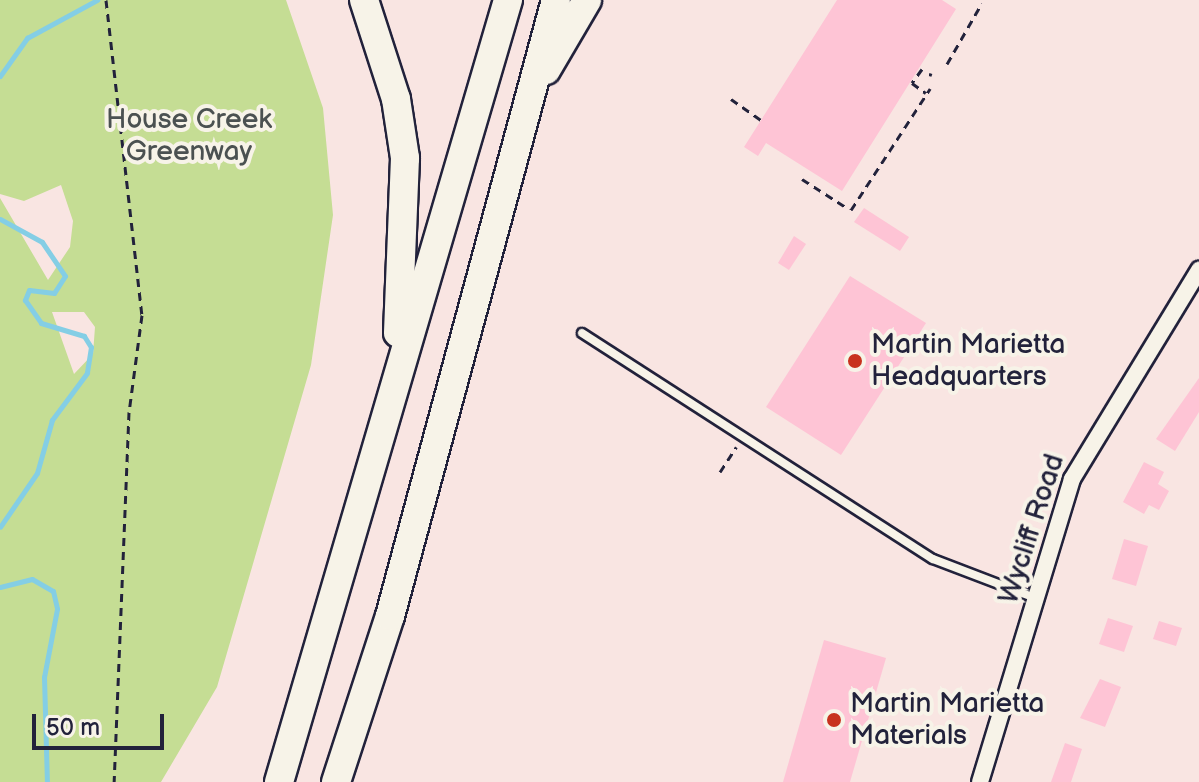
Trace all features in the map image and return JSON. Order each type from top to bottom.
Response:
[{"type":"highway","points":[[364,0],[396,99],[405,158],[406,248],[391,398]]},
{"type":"highway","points":[[279,782],[508,0]]},
{"type":"highway","points":[[336,782],[390,616],[523,108],[556,0]]},
{"type":"highway","points":[[523,108],[587,0]]},
{"type":"street","name":"Wycliff Road","points":[[980,782],[1035,598],[1083,455],[1199,270]]},
{"type":"lane","points":[[582,333],[933,559],[1035,598]]},
{"type":"path","points":[[106,0],[142,315],[129,412],[114,782]]},
{"type":"path","points":[[947,64],[982,3]]},
{"type":"path","points":[[802,179],[852,211],[928,91],[912,83],[922,69]]},
{"type":"path","points":[[731,99],[761,120]]},
{"type":"path","points":[[720,472],[736,447]]},
{"type":"green space","name":"House Creek Greenway","points":[[0,0],[286,0],[323,108],[333,215],[311,365],[217,687],[161,782],[0,782],[0,198],[48,280],[70,247],[73,221],[61,185],[24,201],[0,194]],"holes":[[[52,312],[84,312],[95,327],[93,354],[74,374]]]},
{"type":"building","points":[[837,0],[942,0],[956,9],[842,191],[766,143],[758,156],[744,147]]},
{"type":"building","points":[[864,208],[909,237],[900,251],[854,222]]},
{"type":"building","points":[[794,236],[806,244],[789,270],[778,263]]},
{"type":"building","points":[[850,276],[926,323],[841,455],[766,407]]},
{"type":"building","points":[[1199,378],[1199,412],[1175,451],[1156,439]]},
{"type":"building","points":[[1144,462],[1164,472],[1158,484],[1169,491],[1159,510],[1149,505],[1144,514],[1123,502]]},
{"type":"building","points":[[1124,539],[1148,546],[1136,586],[1112,579]]},
{"type":"building","points":[[1108,618],[1133,626],[1124,652],[1099,644]]},
{"type":"building","points":[[1159,621],[1182,628],[1176,646],[1153,639]]},
{"type":"building","name":"Martin Marietta Materials","points":[[824,640],[886,658],[850,782],[783,782]]},
{"type":"building","points":[[1100,679],[1121,687],[1105,727],[1080,718]]},
{"type":"building","points":[[1065,743],[1082,749],[1071,782],[1051,782]]},
{"type":"waterway","points":[[0,76],[27,38],[97,0]]},
{"type":"waterway","points":[[0,219],[42,242],[65,276],[54,293],[29,290],[25,300],[41,323],[84,336],[91,347],[87,373],[52,420],[37,473],[0,527]]},
{"type":"waterway","points":[[0,587],[32,579],[53,591],[57,609],[44,677],[47,782]]},
{"type":"place","name":"Martin Marietta Headquarters","points":[[855,361]]},
{"type":"place","name":"Martin Marietta Materials","points":[[834,720]]}]
